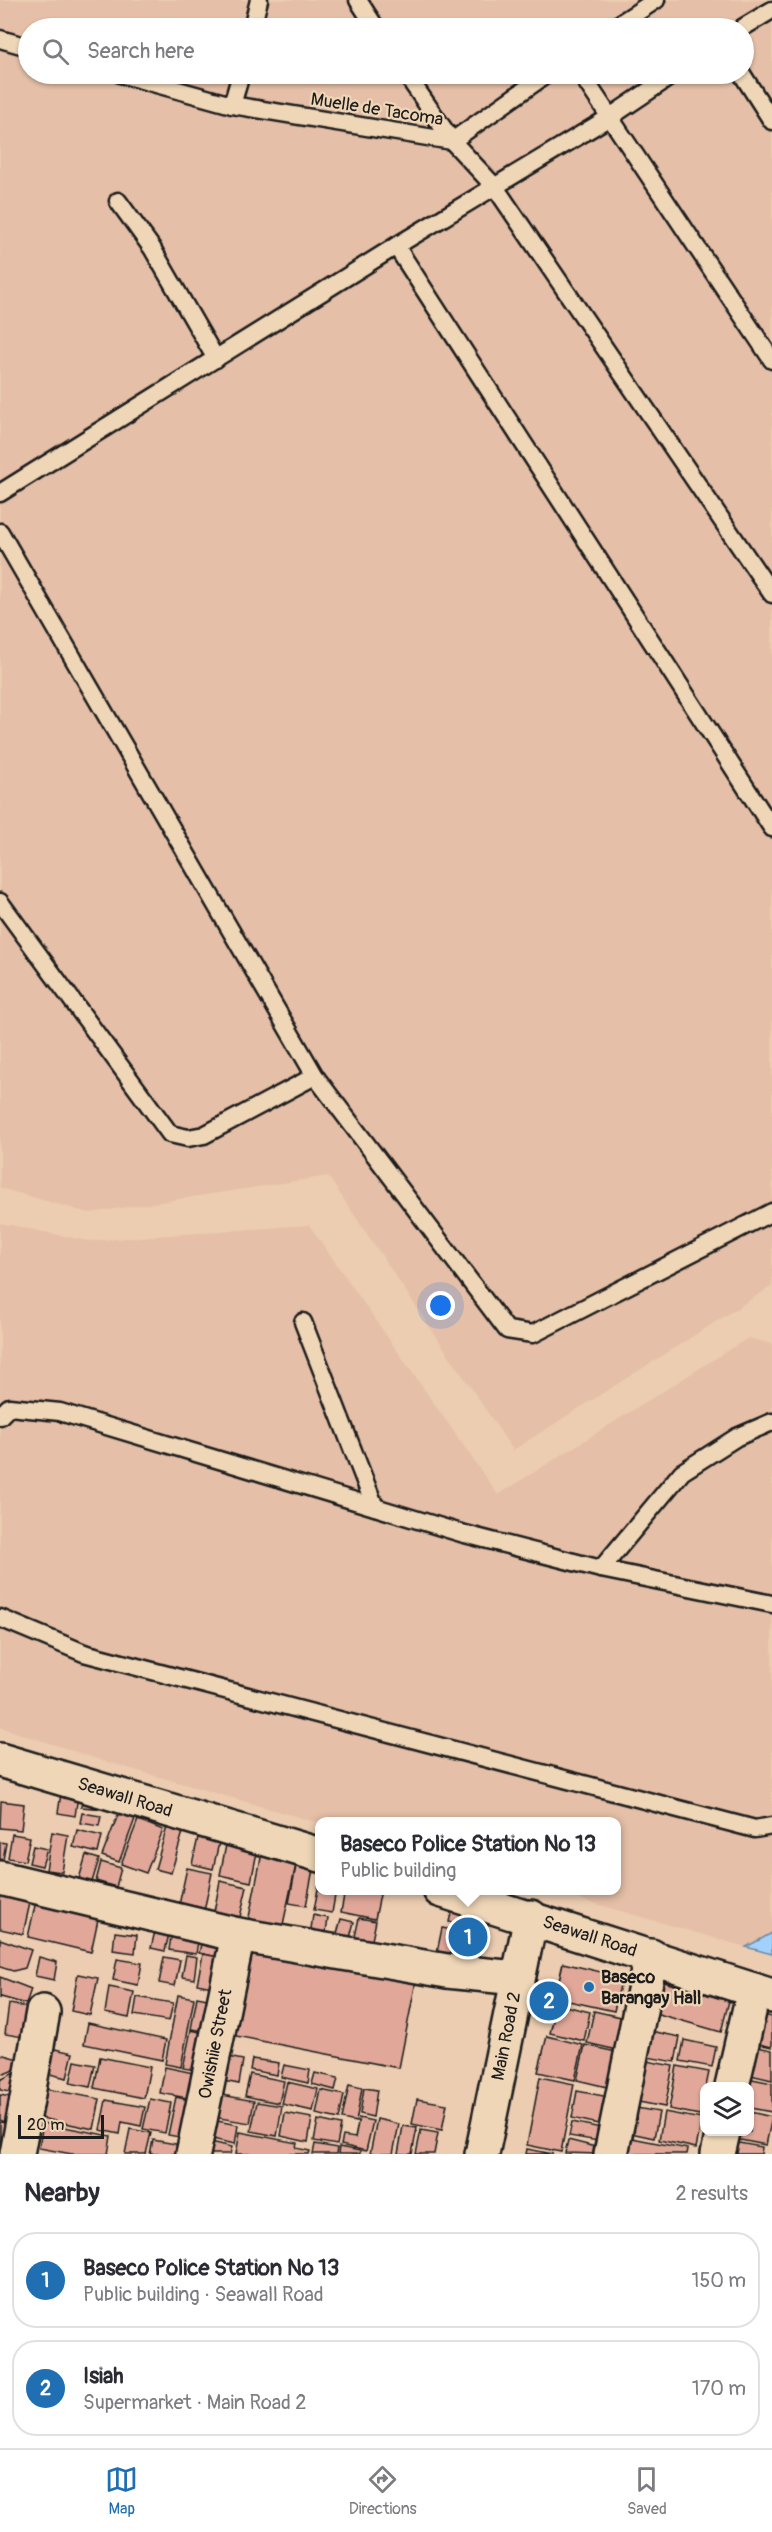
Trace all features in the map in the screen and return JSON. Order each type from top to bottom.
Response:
[{"type":"street","name":"Seawall Road","points":[[0,1760],[315,1854]]},
{"type":"street","points":[[0,1878],[238,1935],[447,1971],[518,1978]]},
{"type":"street","name":"Seawall Road","points":[[457,1895],[763,1993]]},
{"type":"street","name":"Main Road 2","points":[[482,2154],[531,1917]]},
{"type":"street","name":"Owishiie Street","points":[[193,2154],[238,1935]]},
{"type":"street","points":[[611,2154],[651,1956]]},
{"type":"street","points":[[733,2082],[763,1993]]},
{"type":"street","points":[[17,2154],[43,2012]]},
{"type":"street","points":[[718,2154],[722,2136]]},
{"type":"lane","points":[[255,18],[260,0]]},
{"type":"lane","points":[[358,0],[370,18]]},
{"type":"lane","points":[[628,18],[656,0]]},
{"type":"lane","points":[[754,21],[772,10]]},
{"type":"lane","points":[[0,39],[18,44]]},
{"type":"lane","name":"Muelle de Tacoma","points":[[156,84],[232,105],[452,141]]},
{"type":"lane","points":[[232,105],[238,84]]},
{"type":"lane","points":[[413,84],[452,141],[495,187],[772,594]]},
{"type":"lane","points":[[452,141],[533,84]]},
{"type":"lane","points":[[588,84],[772,360]]},
{"type":"lane","points":[[0,493],[396,246],[610,117],[659,84]]},
{"type":"lane","points":[[748,84],[772,121]]},
{"type":"lane","points":[[118,201],[152,248],[216,359]]},
{"type":"lane","points":[[396,246],[772,828]]},
{"type":"lane","points":[[0,532],[315,1076],[507,1330],[520,1334],[532,1334],[772,1212]]},
{"type":"lane","points":[[0,902],[170,1134],[188,1138],[204,1135],[315,1076]]},
{"type":"lane","points":[[303,1322],[375,1507]]},
{"type":"lane","points":[[0,1416],[9,1407],[60,1412],[461,1533],[601,1569],[772,1604]]},
{"type":"lane","points":[[601,1569],[682,1472],[737,1437],[772,1422]]},
{"type":"lane","points":[[0,1618],[96,1656],[755,1829],[772,1826]]},
{"type":"shaded area","points":[[0,0],[772,0],[772,1286],[513,1450],[328,1176],[89,1213],[0,1188]]},
{"type":"shaded area","points":[[0,1223],[88,1241],[309,1225],[498,1495],[748,1338],[772,1344],[772,1933],[746,1947],[565,1895],[621,1895],[621,1817],[315,1817],[315,1822],[104,1761],[0,1727]]},
{"type":"water","points":[[772,1933],[772,1954],[746,1947]]},
{"type":"building","points":[[62,1787],[79,1789],[75,1816],[58,1813]]},
{"type":"building","points":[[83,1793],[107,1795],[105,1809],[81,1807]]},
{"type":"building","points":[[1,1801],[24,1804],[21,1830],[0,1828]]},
{"type":"building","points":[[123,1802],[139,1808],[119,1862],[102,1856]]},
{"type":"building","points":[[82,1813],[101,1816],[99,1826],[80,1823]]},
{"type":"building","points":[[138,1820],[163,1830],[146,1873],[121,1864]]},
{"type":"building","points":[[167,1827],[183,1832],[171,1873],[155,1869]]},
{"type":"building","points":[[200,1829],[221,1834],[213,1869],[192,1864]]},
{"type":"building","points":[[77,1830],[102,1836],[98,1853],[73,1847]]},
{"type":"building","points":[[52,1832],[68,1835],[62,1872],[46,1870]]},
{"type":"building","points":[[12,1834],[30,1837],[25,1861],[8,1858]]},
{"type":"building","points":[[228,1835],[259,1842],[251,1882],[220,1875]]},
{"type":"building","points":[[0,1842],[6,1843],[3,1860],[0,1859]]},
{"type":"building","points":[[33,1846],[47,1849],[42,1866],[29,1863]]},
{"type":"building","points":[[262,1853],[297,1860],[282,1929],[248,1922]]},
{"type":"building","points":[[86,1855],[99,1859],[92,1882],[79,1879]]},
{"type":"building","points":[[297,1861],[314,1864],[306,1906],[289,1903]]},
{"type":"building","points":[[101,1862],[121,1868],[116,1887],[96,1881]]},
{"type":"building","points":[[187,1868],[212,1873],[204,1911],[179,1905]]},
{"type":"building","points":[[220,1881],[247,1887],[240,1917],[214,1912]]},
{"type":"building","points":[[317,1895],[335,1895],[332,1913],[314,1910]]},
{"type":"building","points":[[344,1895],[380,1895],[375,1919],[341,1912]]},
{"type":"building","points":[[0,1896],[30,1903],[23,1934],[0,1929]]},
{"type":"building","points":[[36,1901],[100,1910],[91,1952],[28,1937]]},
{"type":"building","points":[[453,1905],[479,1912],[474,1928],[449,1922]]},
{"type":"building","points":[[313,1915],[328,1918],[325,1939],[310,1936]]},
{"type":"building","points":[[359,1918],[376,1921],[371,1945],[354,1941]]},
{"type":"building","points":[[341,1919],[354,1922],[348,1945],[335,1941]]},
{"type":"building","points":[[442,1928],[475,1934],[468,1964],[436,1957]]},
{"type":"building","points":[[172,1930],[199,1934],[196,1954],[169,1950]]},
{"type":"building","points":[[155,1931],[169,1934],[165,1951],[151,1948]]},
{"type":"building","points":[[115,1932],[137,1935],[135,1953],[113,1950]]},
{"type":"building","points":[[203,1935],[222,1938],[218,1957],[199,1953]]},
{"type":"building","points":[[0,1939],[31,1950],[25,1968],[13,1971],[0,1967]]},
{"type":"building","points":[[249,1944],[417,1976],[399,2068],[231,2035]]},
{"type":"building","points":[[203,1954],[223,1958],[217,1988],[197,1984]]},
{"type":"building","points":[[186,1955],[197,1957],[194,1979],[182,1977]]},
{"type":"building","points":[[39,1957],[57,1962],[54,1980],[35,1976]]},
{"type":"building","points":[[164,1957],[180,1960],[175,1986],[159,1983]]},
{"type":"building","points":[[117,1959],[142,1963],[138,1985],[113,1980]]},
{"type":"building","name":"Baseco Barangay Hall","points":[[563,1963],[622,1977],[614,2011],[555,1998]]},
{"type":"building","points":[[78,1974],[98,1978],[90,2015],[71,2011]]},
{"type":"building","points":[[0,1977],[31,1989],[26,2004],[1,1997],[0,1999]]},
{"type":"building","points":[[657,1980],[729,2001],[721,2032],[648,2011]]},
{"type":"building","points":[[109,1987],[134,1992],[129,2018],[105,2013]]},
{"type":"building","points":[[178,1995],[194,1998],[181,2067],[165,2064]]},
{"type":"building","points":[[137,1997],[173,2003],[169,2021],[134,2015]]},
{"type":"building","points":[[197,1997],[218,2001],[212,2032],[191,2029]]},
{"type":"building","points":[[9,2004],[34,2008],[29,2038],[5,2034]]},
{"type":"building","points":[[557,2004],[590,2012],[584,2041],[550,2033]]},
{"type":"building","points":[[594,2011],[625,2018],[617,2050],[587,2043]]},
{"type":"building","points":[[756,2013],[772,2017],[772,2047],[750,2042]]},
{"type":"building","points":[[88,2023],[166,2040],[162,2060],[84,2044]]},
{"type":"building","points":[[641,2029],[680,2037],[675,2062],[636,2055]]},
{"type":"building","points":[[191,2030],[213,2035],[206,2072],[183,2068]]},
{"type":"building","points":[[547,2036],[583,2045],[575,2080],[538,2072]]},
{"type":"building","points":[[684,2040],[716,2047],[712,2067],[680,2061]]},
{"type":"building","points":[[585,2045],[616,2052],[607,2087],[577,2080]]},
{"type":"building","points":[[752,2046],[772,2050],[772,2080],[746,2074]]},
{"type":"building","points":[[46,2047],[73,2053],[67,2078],[41,2072]]},
{"type":"building","points":[[0,2054],[22,2060],[21,2067],[4,2074],[0,2073]]},
{"type":"building","points":[[223,2056],[243,2060],[239,2084],[218,2080]]},
{"type":"building","points":[[100,2057],[150,2067],[144,2098],[94,2088]]},
{"type":"building","points":[[252,2059],[279,2063],[277,2075],[250,2070]]},
{"type":"building","points":[[636,2059],[673,2066],[665,2107],[628,2100]]},
{"type":"building","points":[[75,2061],[95,2065],[90,2087],[70,2083]]},
{"type":"building","points":[[284,2065],[310,2070],[308,2083],[281,2077]]},
{"type":"building","points":[[677,2066],[709,2072],[707,2082],[700,2082],[700,2115],[669,2109]]},
{"type":"building","points":[[165,2067],[203,2075],[198,2100],[160,2093]]},
{"type":"building","points":[[14,2073],[30,2076],[13,2093],[0,2090],[0,2080]]},
{"type":"building","points":[[315,2073],[338,2078],[335,2090],[312,2084]]},
{"type":"building","points":[[250,2074],[284,2081],[279,2103],[245,2096]]},
{"type":"building","points":[[540,2077],[574,2084],[561,2152],[527,2145]]},
{"type":"building","points":[[747,2078],[772,2083],[772,2112],[754,2109],[754,2082],[746,2082]]},
{"type":"building","points":[[287,2082],[318,2089],[313,2111],[282,2104]]},
{"type":"building","points":[[349,2085],[362,2088],[356,2122],[342,2119]]},
{"type":"building","points":[[364,2088],[377,2090],[373,2117],[360,2114]]},
{"type":"building","points":[[47,2089],[100,2099],[94,2129],[41,2118]]},
{"type":"building","points":[[321,2090],[344,2095],[339,2119],[316,2114]]},
{"type":"building","points":[[577,2091],[609,2097],[603,2125],[572,2118]]},
{"type":"building","points":[[217,2094],[254,2101],[250,2123],[213,2117]]},
{"type":"building","points":[[0,2095],[10,2097],[5,2122],[0,2120]]},
{"type":"building","points":[[176,2097],[197,2102],[190,2139],[168,2135]]},
{"type":"building","points":[[150,2099],[171,2103],[165,2133],[143,2129]]},
{"type":"building","points":[[417,2099],[447,2104],[442,2130],[412,2124]]},
{"type":"building","points":[[106,2100],[145,2107],[141,2126],[122,2122],[120,2134],[100,2130]]},
{"type":"building","points":[[257,2102],[282,2106],[277,2136],[251,2131]]},
{"type":"building","points":[[631,2107],[659,2112],[654,2138],[626,2132]]},
{"type":"building","points":[[664,2112],[700,2119],[696,2148],[659,2140]]},
{"type":"building","points":[[285,2113],[312,2118],[308,2142],[281,2136]]},
{"type":"building","points":[[754,2113],[772,2117],[766,2145],[735,2139],[736,2136],[754,2136]]},
{"type":"building","points":[[359,2118],[373,2121],[366,2151],[341,2145],[343,2136],[355,2138]]},
{"type":"building","points":[[377,2119],[399,2124],[393,2154],[370,2154]]},
{"type":"building","points":[[212,2120],[238,2125],[235,2144],[208,2138]]},
{"type":"building","points":[[318,2120],[341,2125],[337,2145],[314,2141]]},
{"type":"building","points":[[0,2122],[6,2123],[2,2144],[0,2144]]},
{"type":"building","points":[[572,2122],[601,2128],[598,2141],[569,2136]]},
{"type":"building","points":[[43,2123],[111,2136],[108,2154],[72,2154],[39,2148]]},
{"type":"building","points":[[403,2126],[417,2128],[412,2154],[398,2154]]},
{"type":"building","points":[[130,2129],[151,2133],[146,2154],[125,2154]]},
{"type":"building","points":[[421,2130],[438,2133],[434,2154],[416,2154]]},
{"type":"building","points":[[240,2132],[297,2143],[296,2148],[310,2151],[309,2154],[236,2154]]},
{"type":"building","points":[[627,2137],[688,2149],[687,2154],[624,2154]]},
{"type":"building","points":[[153,2140],[187,2146],[185,2154],[150,2154]]},
{"type":"building","points":[[568,2140],[600,2148],[599,2154],[565,2153]]},
{"type":"building","points":[[207,2141],[232,2147],[230,2154],[204,2154]]},
{"type":"building","points":[[733,2142],[762,2147],[761,2154],[731,2154]]},
{"type":"building","points":[[315,2144],[337,2148],[336,2154],[313,2154]]},
{"type":"building","points":[[339,2147],[360,2151],[360,2154],[338,2154]]},
{"type":"building","points":[[527,2149],[553,2154],[526,2154]]},
{"type":"place","name":"Baseco Police Station № 13","points":[[468,1937]]},
{"type":"place","name":"Baseco Barangay Hall","points":[[589,1987]]},
{"type":"place","name":"Isiah","points":[[549,2001]]}]
